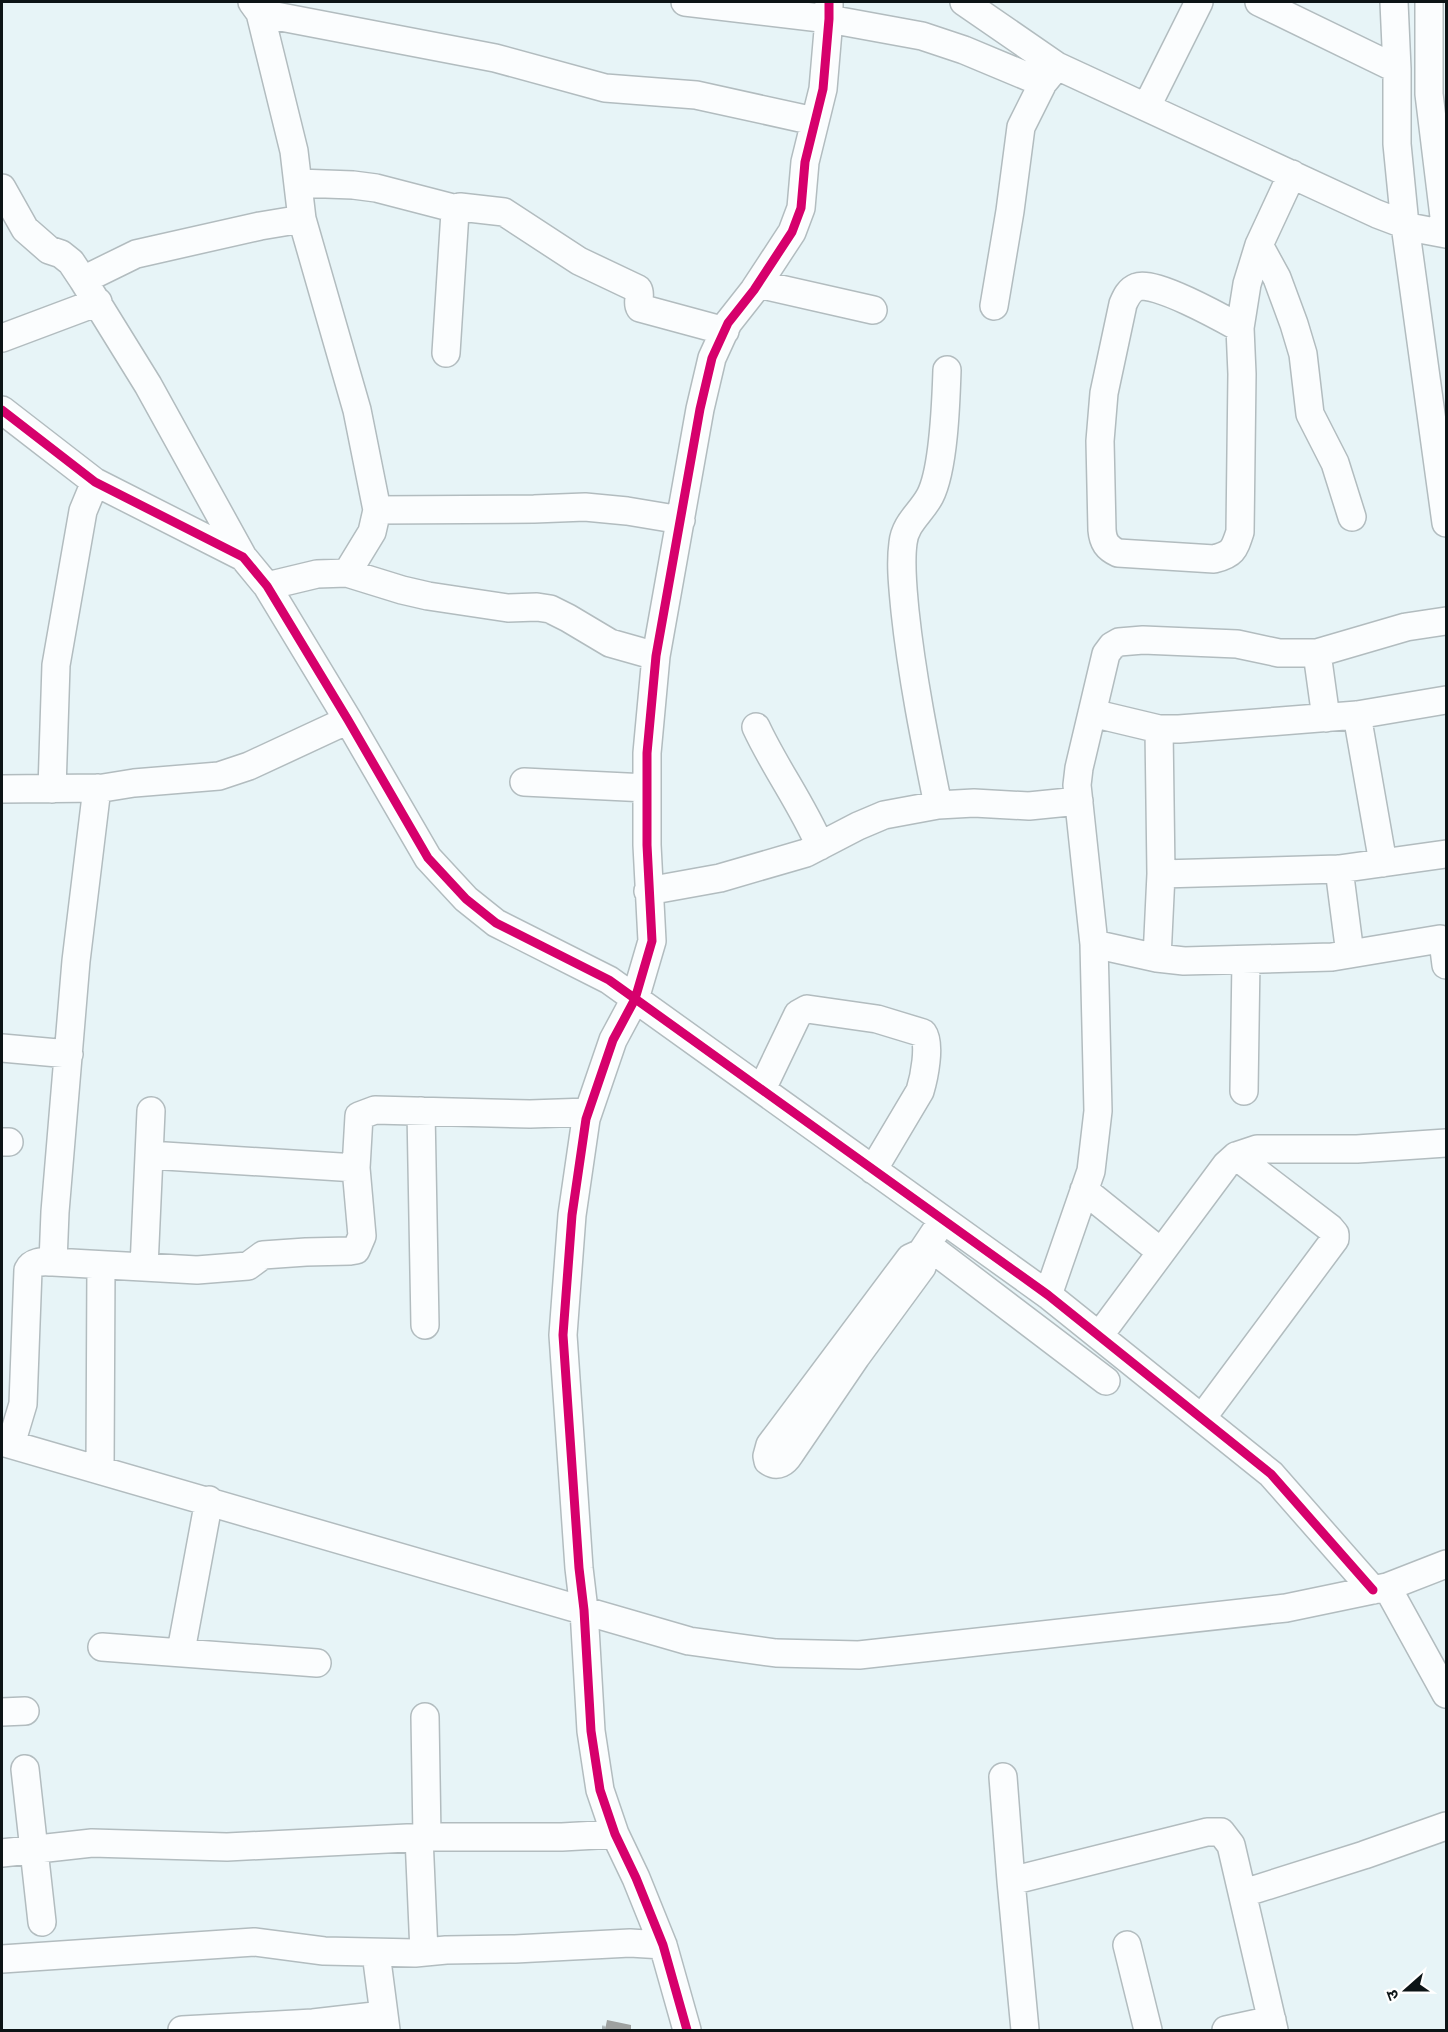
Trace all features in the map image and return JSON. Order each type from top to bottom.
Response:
[{"type":"street","points":[[685,2],[829,10],[1050,75],[1147,106],[1377,214],[1429,230]]},
{"type":"street","points":[[964,2],[990,19],[1050,75]]},
{"type":"street","points":[[1147,106],[1199,2]]},
{"type":"street","points":[[1259,2],[1397,69]]},
{"type":"street","points":[[1394,2],[1397,144],[1429,230]]},
{"type":"street","points":[[1429,2],[1429,230],[1446,523]]},
{"type":"street","points":[[347,573],[372,532],[377,510],[357,410],[302,219],[294,152],[256,7],[495,58],[605,88],[696,95],[814,121]]},
{"type":"street","points":[[687,2031],[663,1945],[636,1878],[615,1834],[600,1790],[591,1731],[563,1335],[572,1215],[588,1112],[613,1040],[635,999],[652,941],[648,891],[647,753],[656,656],[700,409],[712,358],[728,323],[758,284],[792,232],[801,208],[805,162],[822,89],[829,10]]},
{"type":"street","points":[[964,50],[990,19]]},
{"type":"street","points":[[994,306],[1021,127],[1050,75]]},
{"type":"street","points":[[1240,328],[1208,310],[1149,285],[1137,286],[1128,293],[1123,304],[1103,405],[1100,441],[1102,530],[1103,539],[1109,548],[1118,553],[1214,559],[1228,555],[1235,548],[1240,532],[1242,374],[1240,328],[1247,284],[1259,245],[1292,174]]},
{"type":"street","points":[[298,183],[376,188],[457,209],[460,207],[504,212],[579,261],[638,289],[640,308],[725,331]]},
{"type":"street","points":[[5,209],[33,238],[49,250],[62,254],[98,302],[186,451],[243,557],[267,586],[428,858],[466,899],[496,923],[609,980],[1048,1294],[1202,1418],[1271,1474],[1380,1588],[1446,1694]]},
{"type":"street","points":[[446,353],[457,209]]},
{"type":"street","points":[[83,280],[136,254],[260,226],[302,219]]},
{"type":"street","points":[[1259,245],[1277,278],[1294,324],[1304,354],[1310,414],[1335,463],[1352,517]]},
{"type":"street","points":[[758,284],[873,310]]},
{"type":"street","points":[[2,338],[98,302]]},
{"type":"street","points":[[938,805],[909,647],[902,567],[903,541],[908,525],[930,496],[935,479],[946,405],[946,370]]},
{"type":"street","points":[[2,410],[95,482],[243,557]]},
{"type":"street","points":[[52,789],[56,665],[83,511],[95,482]]},
{"type":"street","points":[[377,510],[585,507],[627,510],[681,520]]},
{"type":"street","points":[[267,586],[316,574],[347,573],[428,596],[508,608],[550,609],[610,643],[656,656]]},
{"type":"street","points":[[1048,1294],[1091,1171],[1098,1111],[1094,944],[1077,785],[1106,654],[1112,646],[1119,642],[1143,640],[1237,644],[1279,653],[1317,653],[1406,627],[1446,621]]},
{"type":"street","points":[[1317,653],[1326,718]]},
{"type":"street","points":[[1092,713],[1159,729],[1357,715],[1446,700]]},
{"type":"street","points":[[1357,715],[1383,863]]},
{"type":"street","points":[[2,789],[97,788],[219,776],[249,766],[348,720]]},
{"type":"street","points":[[756,727],[769,755],[808,818],[820,846]]},
{"type":"street","points":[[1158,958],[1161,874],[1159,729]]},
{"type":"street","points":[[524,782],[646,788]]},
{"type":"street","points":[[53,1262],[55,1212],[76,961],[97,788]]},
{"type":"street","points":[[648,891],[720,878],[806,853],[884,815],[938,805],[974,803],[1029,806],[1079,801]]},
{"type":"street","points":[[1161,874],[1339,869],[1446,854]]},
{"type":"street","points":[[1339,869],[1350,954]]},
{"type":"street","points":[[1094,944],[1158,958],[1184,961],[1332,957],[1440,939],[1443,941],[1446,965]]},
{"type":"street","points":[[1244,1090],[1246,960]]},
{"type":"street","points":[[762,1089],[802,1010],[877,1019],[923,1033],[927,1042],[924,1079],[920,1091],[873,1170]]},
{"type":"street","points":[[2,1048],[69,1054]]},
{"type":"street","points":[[588,1112],[531,1114],[375,1110],[359,1116],[356,1168],[362,1236],[356,1250],[263,1255],[248,1266],[197,1270],[37,1262],[28,1270],[23,1404],[6,1443],[689,1641],[776,1653],[859,1655],[1286,1608],[1380,1588],[1446,1564]]},
{"type":"street","points":[[421,1111],[425,1326]]},
{"type":"street","points":[[144,1267],[151,1112]]},
{"type":"street","points":[[1099,1336],[1236,1156],[1257,1149],[1357,1149],[1446,1143]]},
{"type":"street","points":[[149,1155],[356,1168]]},
{"type":"street","points":[[1202,1418],[1335,1239],[1335,1234],[1330,1228],[1236,1156]]},
{"type":"street","points":[[1084,1190],[1161,1252]]},
{"type":"street","points":[[924,1249],[922,1267],[856,1357],[786,1460],[778,1464],[768,1461],[770,1444],[910,1258],[924,1249],[944,1220]]},
{"type":"street","points":[[924,1249],[1106,1381]]},
{"type":"street","points":[[100,1470],[102,1265]]},
{"type":"street","points":[[181,1651],[209,1500]]},
{"type":"street","points":[[102,1647],[181,1651],[317,1663]]},
{"type":"street","points":[[424,1952],[425,1717]]},
{"type":"street","points":[[25,1769],[42,1923]]},
{"type":"street","points":[[1003,1777],[1025,2031]]},
{"type":"street","points":[[1244,1893],[1446,1826]]},
{"type":"street","points":[[1011,1881],[1207,1832],[1221,1832],[1231,1845],[1244,1893],[1273,2026],[1226,2031]]},
{"type":"street","points":[[2,1852],[92,1843],[226,1847],[423,1837],[562,1837],[615,1834]]},
{"type":"street","points":[[2,1959],[254,1942],[376,1953],[630,1943],[663,1945]]},
{"type":"street","points":[[1127,1945],[1148,2031]]},
{"type":"street","points":[[182,2031],[385,2023],[376,1953]]},
{"type":"building","points":[[607,2020],[631,2025],[631,2030],[605,2030]]},
{"type":"cycle path","points":[[687,2030],[663,1945],[636,1878],[615,1834],[600,1790],[591,1731],[563,1335],[572,1215],[586,1119],[613,1040],[635,999],[652,941],[647,845],[647,753],[656,656],[700,409],[712,358],[728,323],[754,290],[792,232],[801,208],[805,162],[823,89],[829,2]]},
{"type":"cycle path","points":[[2,410],[95,482],[243,557],[267,586],[428,858],[466,899],[496,923],[609,980],[1048,1295],[1271,1474],[1373,1590]]}]
